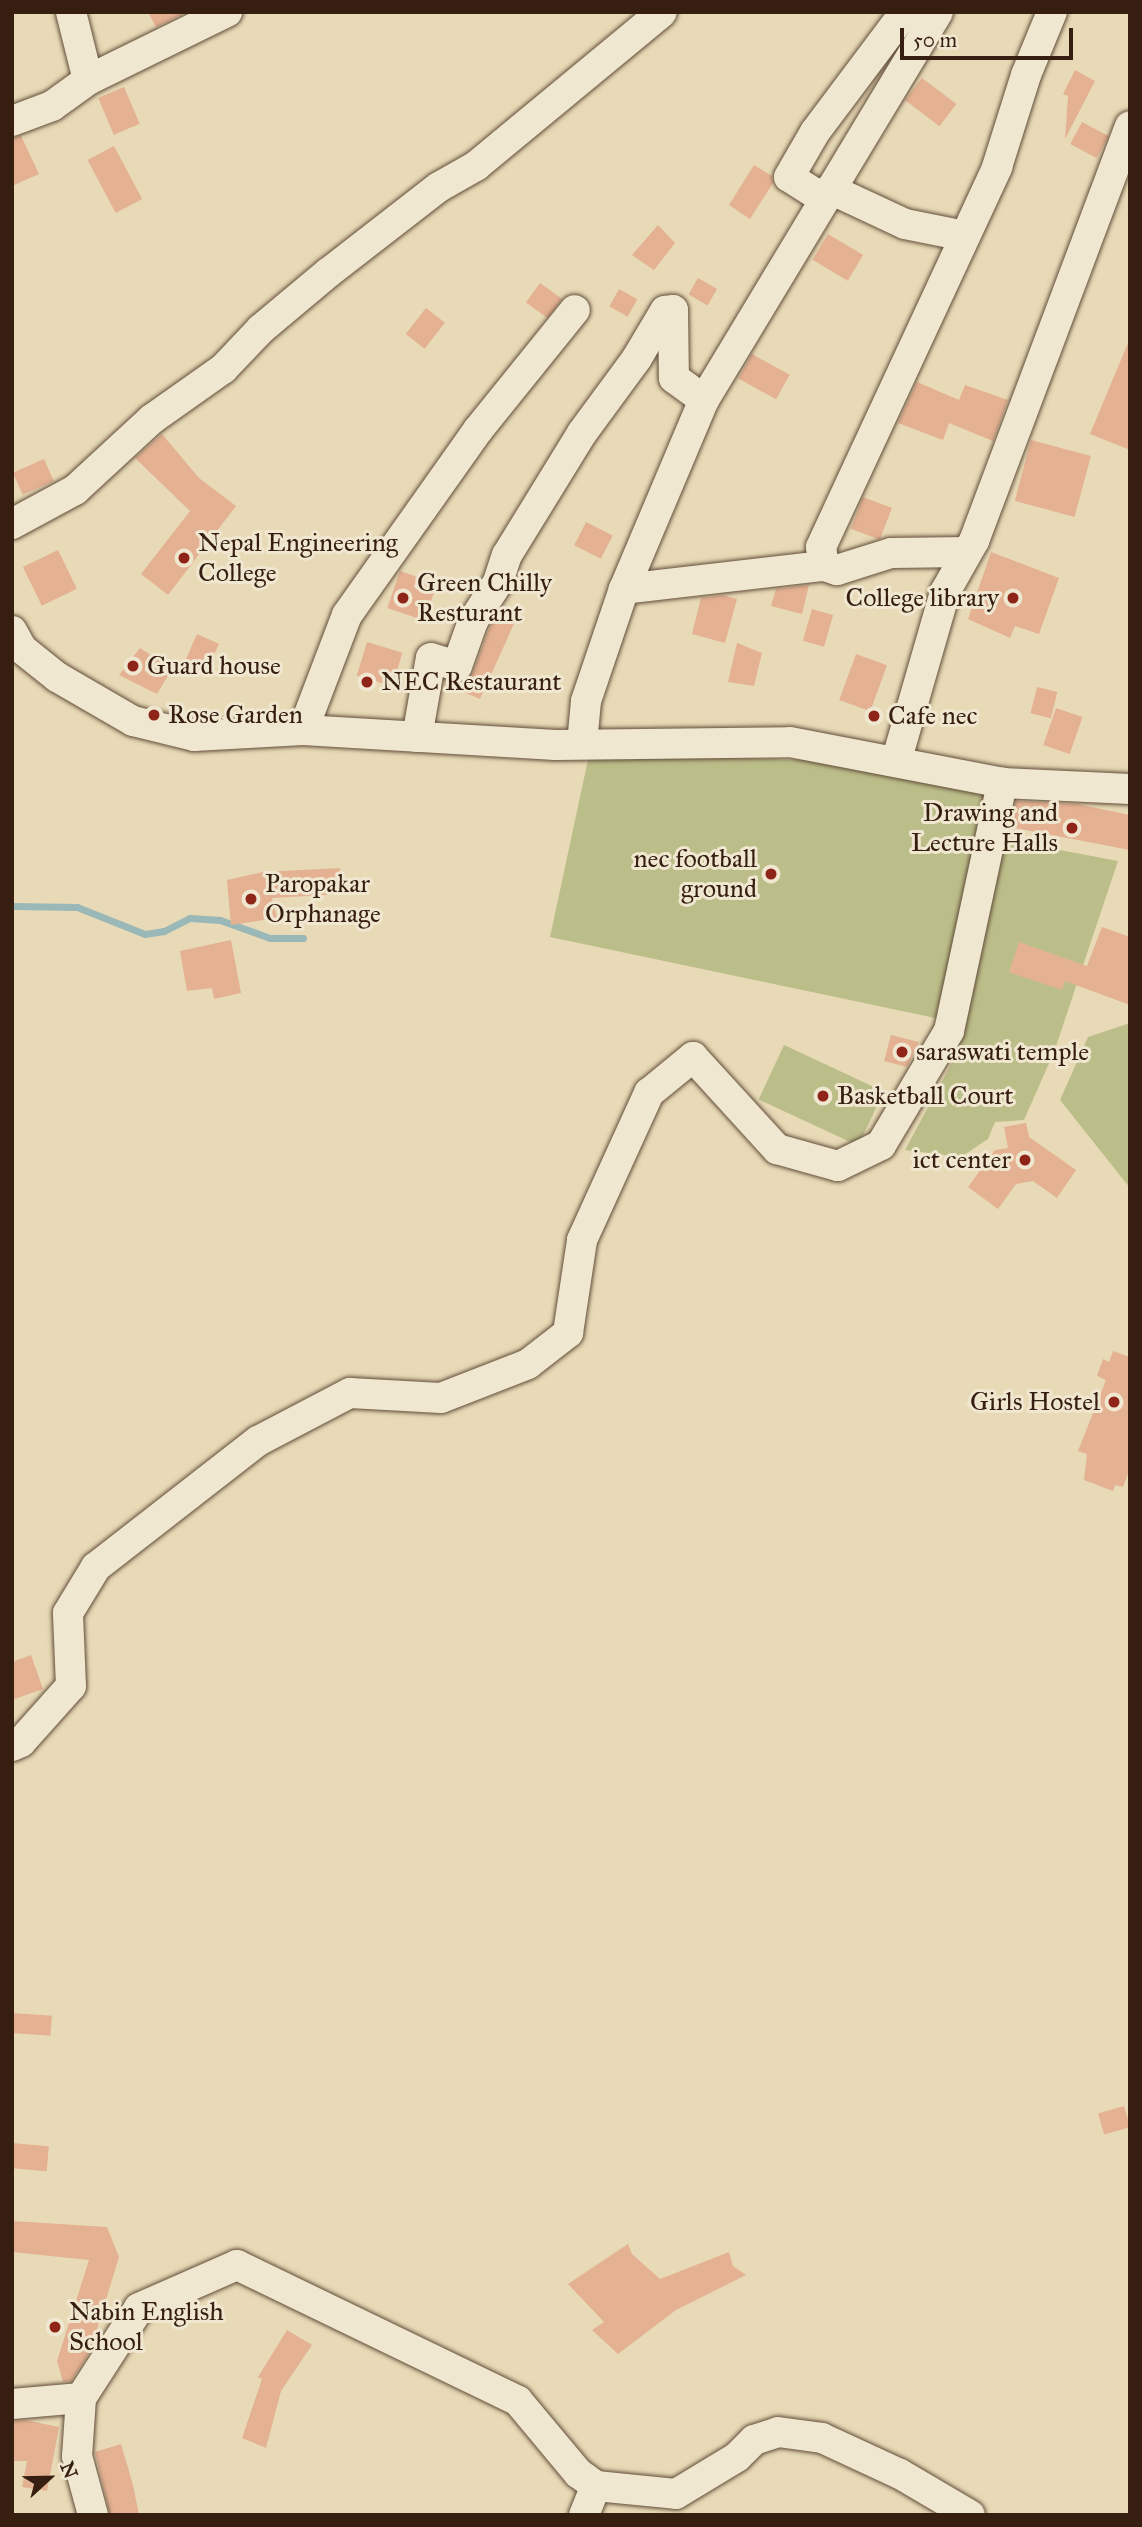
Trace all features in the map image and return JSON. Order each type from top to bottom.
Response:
[{"type":"street","points":[[71,12],[89,80]]},
{"type":"street","points":[[12,121],[52,106],[89,80],[228,12]]},
{"type":"street","points":[[12,524],[75,490],[152,419],[223,369],[261,329],[328,273],[439,187],[476,166],[662,12]]},
{"type":"street","points":[[905,12],[815,132],[789,177],[905,224],[965,236]]},
{"type":"street","points":[[582,744],[586,701],[624,589],[704,400],[938,12]]},
{"type":"street","points":[[824,566],[821,547],[997,167],[1026,75],[1052,12]]},
{"type":"street","points":[[896,762],[945,592],[967,552],[1130,126]]},
{"type":"street","points":[[303,730],[347,615],[478,430],[575,310]]},
{"type":"street","points":[[417,737],[431,658],[457,666],[473,621],[498,582],[507,555],[582,433],[637,358],[665,311],[673,310],[674,378],[704,400]]},
{"type":"street","points":[[624,589],[824,566],[837,570],[891,553],[967,552]]},
{"type":"street","points":[[12,631],[22,649],[57,677],[132,721],[194,736],[303,730],[582,744],[790,742],[1002,783],[1130,789]]},
{"type":"street","points":[[12,1746],[21,1742],[71,1686],[68,1613],[96,1567],[258,1441],[350,1393],[441,1398],[528,1364],[568,1333],[582,1240],[643,1105],[649,1093],[693,1057],[777,1149],[838,1166],[881,1145],[949,1031],[1002,783]]},
{"type":"street","points":[[93,2515],[77,2456],[81,2398],[139,2308],[237,2265],[518,2401],[578,2473],[596,2486],[675,2504],[728,2464],[754,2440],[778,2432],[822,2438],[900,2474],[970,2515]]},
{"type":"street","points":[[12,2404],[81,2398]]},
{"type":"street","points":[[584,2515],[596,2486]]},
{"type":"green space","points":[[589,755],[855,761],[991,797],[940,1019],[550,937]]},
{"type":"green space","points":[[1002,839],[1118,861],[1054,1052],[1024,1120],[995,1122],[988,1139],[961,1157],[905,1150],[954,1059]]},
{"type":"green space","points":[[1130,1023],[1130,1188],[1060,1100],[1088,1037]]},
{"type":"green space","name":"Basketball Court","points":[[784,1045],[884,1091],[858,1146],[759,1099]]},
{"type":"building","points":[[148,12],[187,12],[156,27]]},
{"type":"building","points":[[1075,70],[1095,81],[1065,139],[1068,96],[1063,94]]},
{"type":"building","points":[[922,78],[956,104],[939,126],[905,100]]},
{"type":"building","points":[[124,87],[140,124],[114,135],[98,98]]},
{"type":"building","points":[[1082,122],[1108,136],[1097,158],[1070,144]]},
{"type":"building","points":[[21,136],[39,174],[12,186],[12,138]]},
{"type":"building","points":[[114,146],[142,199],[116,213],[88,160]]},
{"type":"building","points":[[754,165],[772,176],[773,183],[750,219],[729,205]]},
{"type":"building","points":[[658,225],[675,243],[654,270],[632,255]]},
{"type":"building","points":[[828,234],[863,255],[848,281],[813,260]]},
{"type":"building","points":[[698,278],[717,289],[708,305],[688,294]]},
{"type":"building","points":[[540,283],[562,299],[548,318],[526,302]]},
{"type":"building","points":[[619,289],[637,299],[628,317],[609,306]]},
{"type":"building","points":[[426,308],[445,323],[425,349],[406,334]]},
{"type":"building","points":[[1130,338],[1130,450],[1090,434]]},
{"type":"building","points":[[752,354],[790,375],[776,399],[738,378]]},
{"type":"building","points":[[917,382],[959,400],[965,385],[1008,400],[993,441],[949,423],[943,440],[898,423]]},
{"type":"building","points":[[162,434],[199,478],[236,506],[168,595],[141,574],[190,511],[135,458]]},
{"type":"building","points":[[1031,440],[1091,456],[1075,517],[1015,501]]},
{"type":"building","points":[[44,459],[54,481],[23,495],[13,473]]},
{"type":"building","points":[[863,497],[892,508],[880,540],[851,529]]},
{"type":"building","points":[[586,522],[613,536],[601,559],[574,545]]},
{"type":"building","points":[[58,550],[77,589],[42,606],[23,567]]},
{"type":"building","name":"College library","points":[[991,552],[1059,578],[1039,634],[1015,626],[1010,638],[968,619]]},
{"type":"building","points":[[400,571],[437,584],[424,621],[387,608]]},
{"type":"building","points":[[809,585],[802,614],[771,606],[776,589]]},
{"type":"building","points":[[723,595],[737,599],[725,643],[692,634],[701,598]]},
{"type":"building","points":[[501,609],[518,615],[480,699],[454,688],[473,672],[489,629]]},
{"type":"building","points":[[812,609],[833,615],[824,647],[803,641]]},
{"type":"building","points":[[197,634],[219,644],[206,674],[184,664]]},
{"type":"building","points":[[367,642],[402,653],[392,686],[357,675]]},
{"type":"building","points":[[737,643],[762,653],[754,686],[728,682]]},
{"type":"building","points":[[140,648],[172,669],[157,694],[119,675]]},
{"type":"building","points":[[856,654],[887,665],[870,711],[839,700]]},
{"type":"building","points":[[1037,687],[1057,692],[1051,718],[1030,713]]},
{"type":"building","points":[[1056,708],[1082,717],[1070,754],[1043,745]]},
{"type":"building","points":[[1016,801],[1077,804],[1130,815],[1130,850],[1010,827]]},
{"type":"building","points":[[340,868],[342,894],[272,898],[277,918],[231,925],[227,880],[263,872]]},
{"type":"building","points":[[1102,927],[1130,937],[1130,1005],[1065,981],[1062,990],[1009,972],[1019,942],[1087,966]]},
{"type":"building","points":[[231,940],[241,993],[214,999],[212,988],[187,991],[180,951]]},
{"type":"building","name":"saraswati temple","points":[[891,1035],[919,1042],[907,1067],[884,1061]]},
{"type":"building","name":"ict center","points":[[1026,1123],[1029,1137],[1076,1170],[1057,1198],[1033,1181],[1016,1184],[998,1209],[968,1187],[995,1150],[1008,1148],[1004,1127]]},
{"type":"building","name":"Girls Hostel","points":[[1113,1351],[1130,1357],[1130,1468],[1123,1487],[1115,1485],[1113,1491],[1084,1480],[1087,1454],[1078,1451],[1106,1380],[1097,1376],[1103,1359],[1109,1362]]},
{"type":"building","points":[[31,1655],[43,1689],[12,1700],[12,1662]]},
{"type":"building","points":[[12,2013],[52,2016],[51,2036],[12,2033]]},
{"type":"building","points":[[1124,2106],[1130,2127],[1104,2135],[1098,2113]]},
{"type":"building","points":[[12,2143],[49,2146],[47,2171],[12,2168]]},
{"type":"building","points":[[12,2221],[107,2227],[119,2257],[90,2352],[71,2381],[63,2382],[57,2361],[89,2260],[12,2252]]},
{"type":"building","points":[[628,2244],[632,2254],[660,2279],[729,2252],[733,2266],[746,2275],[676,2310],[618,2354],[592,2330],[604,2322],[568,2284]]},
{"type":"building","points":[[287,2330],[312,2345],[281,2391],[266,2448],[242,2438],[262,2379],[258,2377]]},
{"type":"building","points":[[25,2420],[59,2427],[47,2491],[22,2487],[27,2461],[12,2461],[12,2421]]},
{"type":"building","points":[[121,2444],[139,2515],[110,2515],[95,2452]]},
{"type":"waterway","points":[[12,906],[77,907],[145,934],[164,931],[190,918],[220,920],[270,938],[303,938]]},
{"type":"place","name":"Nepal Engineering College","points":[[184,558]]},
{"type":"place","name":"Green Chilly Resturant","points":[[403,598]]},
{"type":"place","name":"College library","points":[[1013,598]]},
{"type":"place","name":"Guard house","points":[[133,666]]},
{"type":"place","name":"NEC Restaurant","points":[[367,682]]},
{"type":"place","name":"Rose Garden","points":[[154,715]]},
{"type":"place","name":"Cafe nec","points":[[874,716]]},
{"type":"place","name":"Drawing and Lecture Halls","points":[[1072,828]]},
{"type":"place","name":"nec football ground","points":[[771,874]]},
{"type":"place","name":"Paropakar Orphanage","points":[[251,899]]},
{"type":"place","name":"saraswati temple","points":[[902,1052]]},
{"type":"place","name":"Basketball Court","points":[[823,1096]]},
{"type":"place","name":"ict center","points":[[1025,1160]]},
{"type":"place","name":"Girls Hostel","points":[[1114,1402]]},
{"type":"place","name":"Nabin English School","points":[[55,2327]]}]
